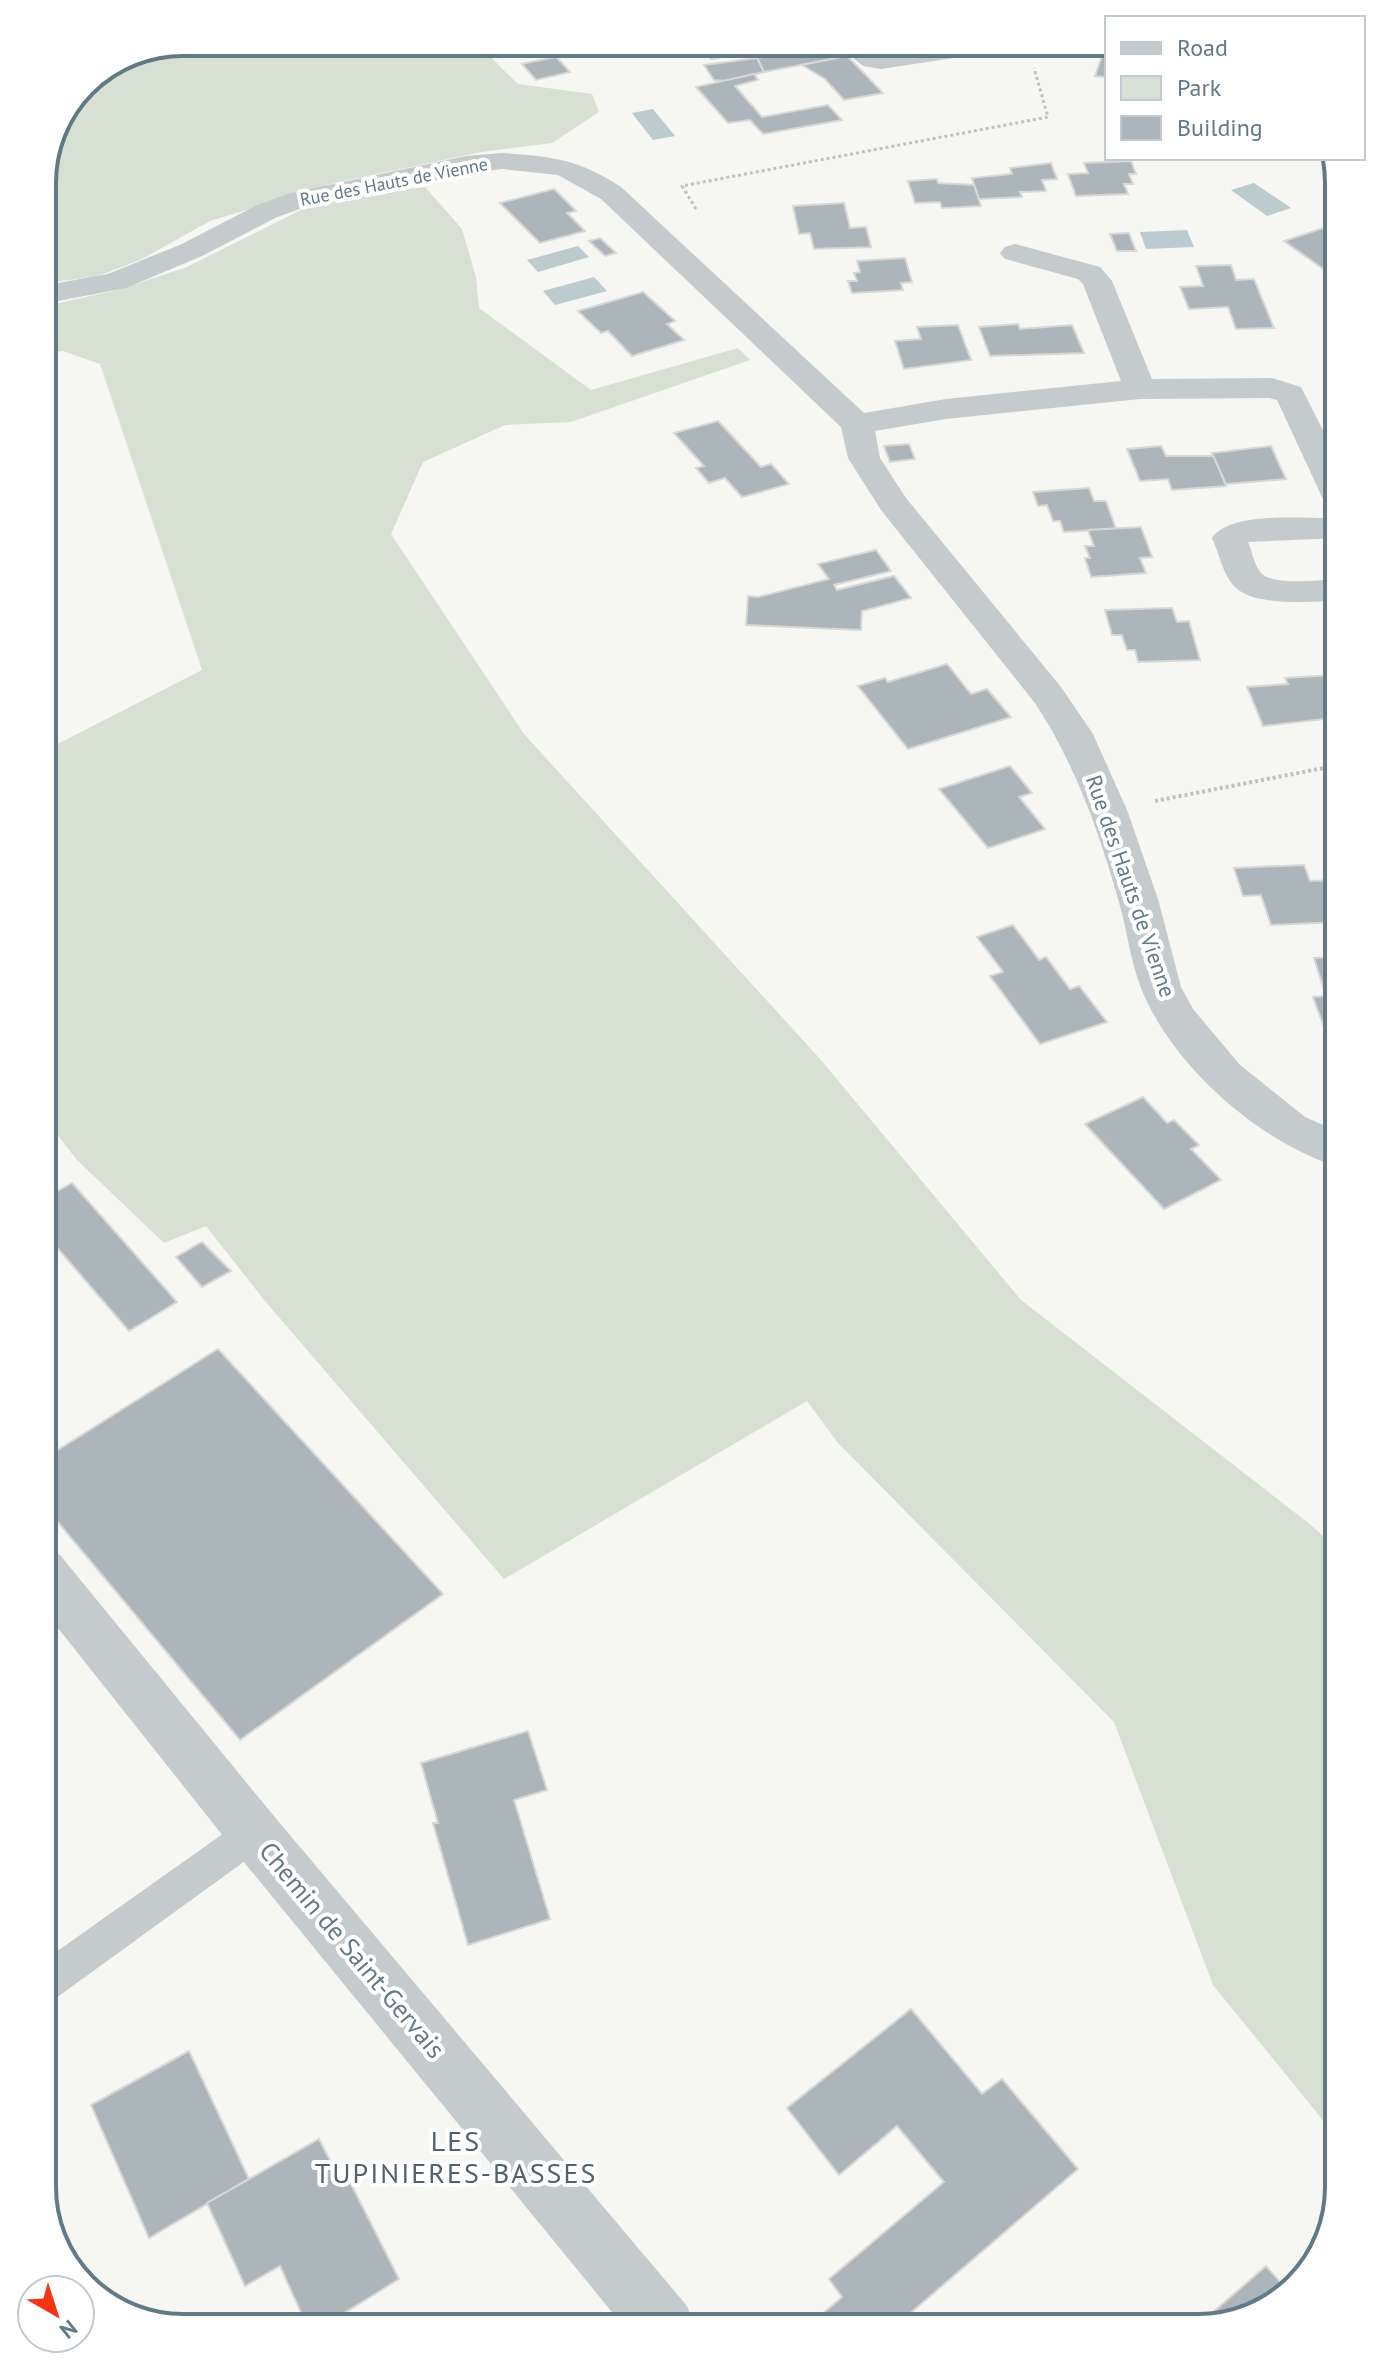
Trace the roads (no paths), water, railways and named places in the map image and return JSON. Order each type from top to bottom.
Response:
[{"type":"street","points":[[866,56],[881,61],[914,56]]},
{"type":"street","name":"Rue des Hauts de Vienne","points":[[56,293],[115,282],[192,250],[267,211],[335,190],[466,165],[502,161],[553,166],[587,177],[611,193],[857,424],[864,458],[893,503],[1048,695],[1074,734],[1108,810],[1138,899],[1161,987],[1177,1018],[1225,1076],[1290,1128],[1325,1144]]},
{"type":"street","points":[[1015,253],[1089,273],[1097,281],[1140,389]]},
{"type":"street","points":[[857,424],[946,409],[1140,389],[1272,388],[1290,394],[1325,468]]},
{"type":"street","points":[[1325,528],[1244,530],[1229,538],[1247,578],[1255,585],[1283,590],[1325,590]]},
{"type":"street","name":"Chemin de Saint-Gervais","points":[[56,1587],[254,1833],[653,2314]]},
{"type":"lane","points":[[56,1975],[254,1833]]},
{"type":"district","name":"LES TUPINIERES-BASSES","points":[[456,2157]]}]
